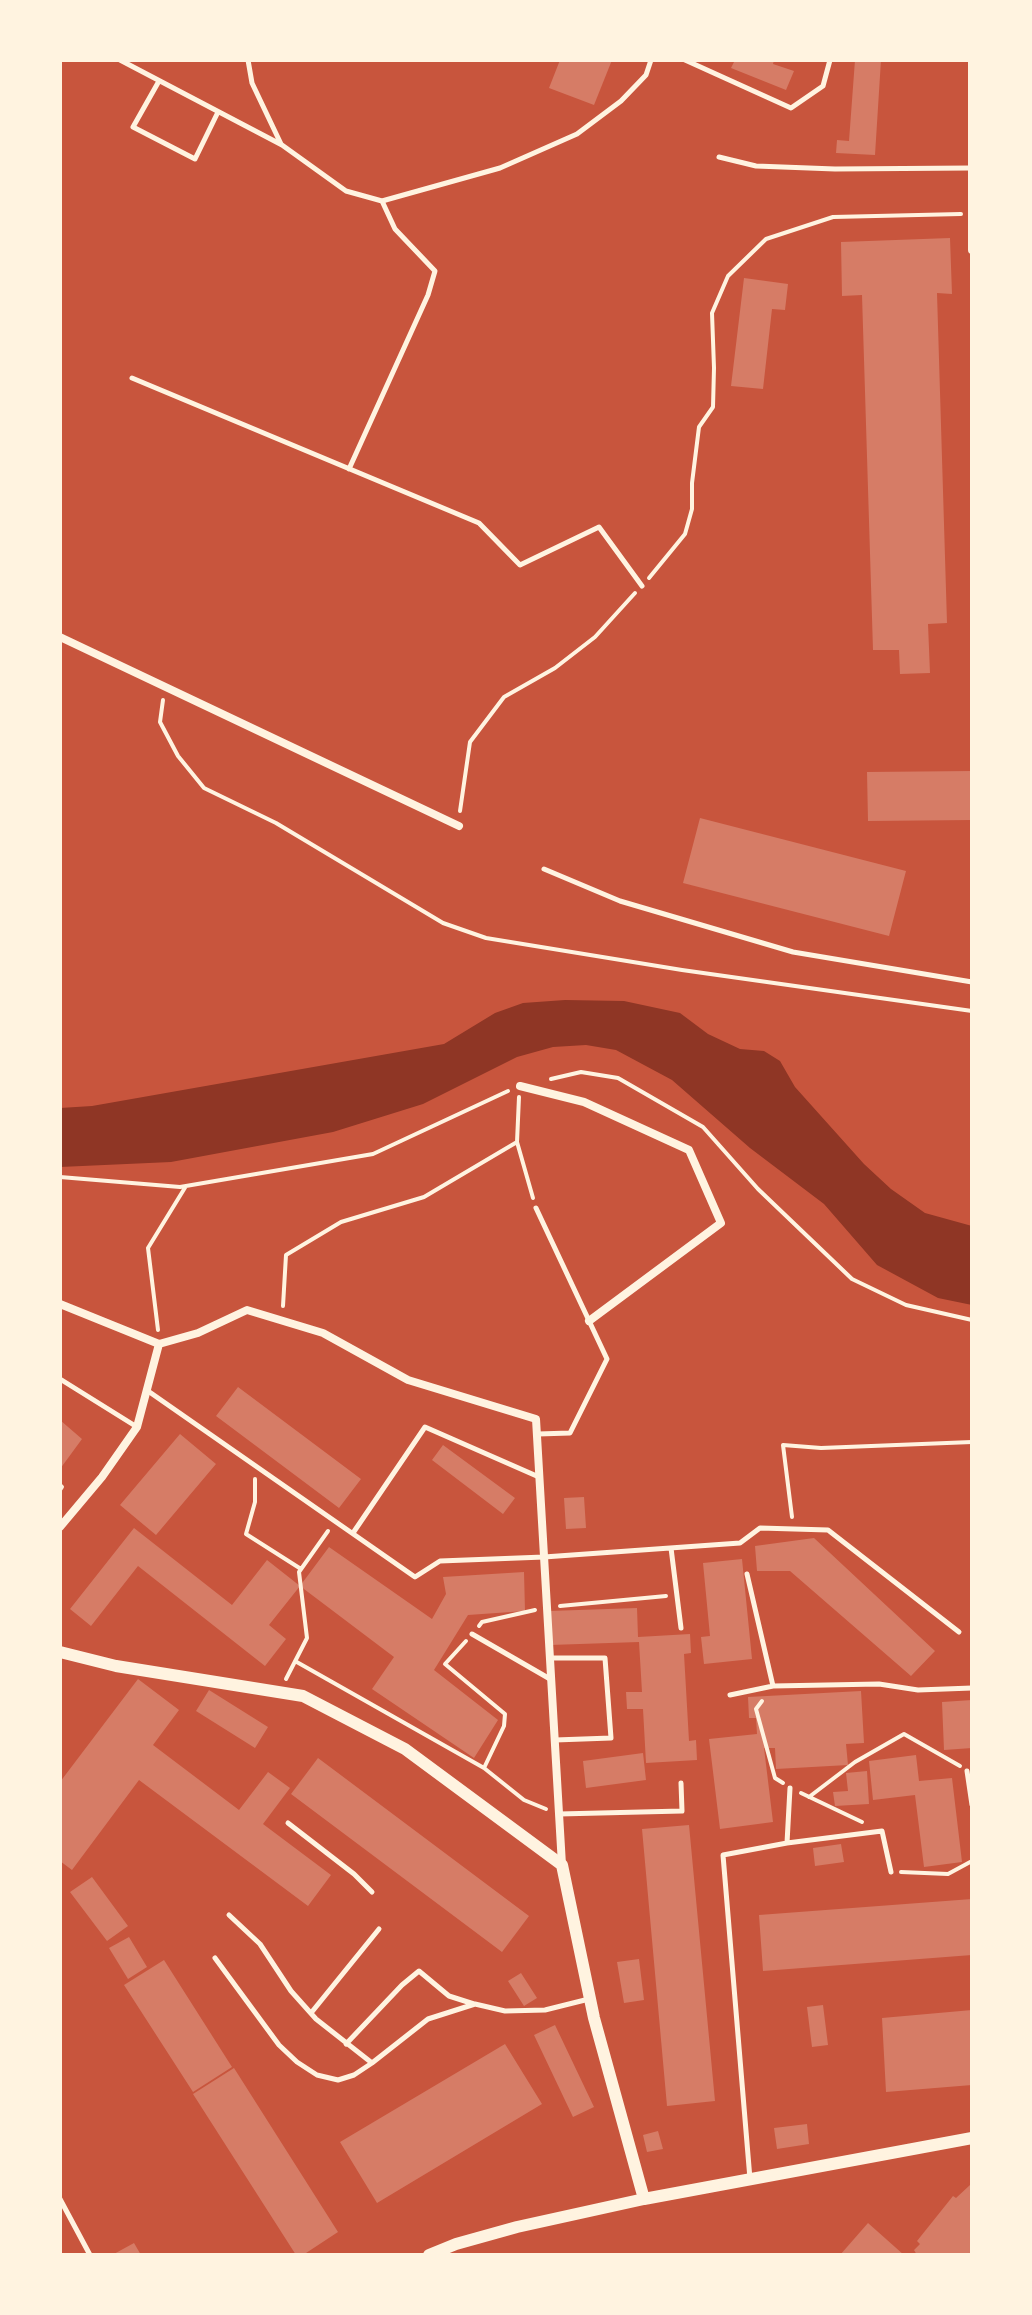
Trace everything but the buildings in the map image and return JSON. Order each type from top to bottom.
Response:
[{"type":"street","points":[[972,60],[972,250]]},
{"type":"street","points":[[60,637],[459,826]]},
{"type":"street","points":[[520,1086],[584,1102],[689,1150],[721,1223],[589,1321]]},
{"type":"street","points":[[60,1304],[159,1344],[198,1333],[247,1310],[323,1333],[408,1380],[536,1419],[562,1865],[590,1999],[644,2199]]},
{"type":"street","points":[[60,1527],[102,1477],[137,1427],[159,1344]]},
{"type":"street","points":[[60,1652],[116,1666],[303,1696],[405,1749],[562,1865]]},
{"type":"street","points":[[429,2255],[517,2227],[644,2199],[972,2138]]},
{"type":"lane","points":[[120,60],[282,145],[346,191],[382,201],[500,168],[577,134],[621,101],[646,75],[651,60]]},
{"type":"lane","points":[[248,60],[252,83],[282,145]]},
{"type":"lane","points":[[685,60],[791,108],[823,86],[830,60]]},
{"type":"lane","points":[[159,81],[133,127],[195,159],[218,112]]},
{"type":"lane","points":[[719,157],[756,166],[971,168]]},
{"type":"lane","points":[[349,469],[428,295],[435,271],[395,229],[382,201]]},
{"type":"lane","points":[[132,378],[479,523],[520,565],[599,527],[642,586]]},
{"type":"lane","points":[[544,869],[620,901],[793,952],[972,982]]},
{"type":"lane","points":[[536,1208],[607,1359],[570,1433],[537,1434]]},
{"type":"lane","points":[[60,1379],[137,1427]]},
{"type":"lane","points":[[147,1391],[415,1577],[440,1561],[740,1543],[760,1528],[828,1530],[959,1632]]},
{"type":"lane","points":[[353,1533],[425,1427],[539,1477]]},
{"type":"lane","points":[[671,1548],[681,1628]]},
{"type":"lane","points":[[747,1574],[773,1686]]},
{"type":"lane","points":[[472,1634],[550,1679]]},
{"type":"lane","points":[[549,1658],[605,1658],[611,1738],[555,1740]]},
{"type":"lane","points":[[730,1695],[773,1686],[879,1684],[918,1690],[972,1688]]},
{"type":"lane","points":[[967,1771],[972,1805]]},
{"type":"lane","points":[[558,1814],[682,1811],[681,1783]]},
{"type":"lane","points":[[787,1843],[790,1788]]},
{"type":"lane","points":[[288,1823],[354,1874],[372,1892]]},
{"type":"lane","points":[[750,2180],[723,1855],[882,1831],[891,1872]]},
{"type":"lane","points":[[229,1915],[260,1944],[291,1991],[311,2013],[372,2063]]},
{"type":"lane","points":[[311,2013],[379,1929]]},
{"type":"lane","points":[[215,1958],[279,2045],[317,2075],[338,2080],[354,2075],[372,2063],[428,2019],[475,2004]]},
{"type":"lane","points":[[346,2044],[419,1971],[449,1996],[505,2011],[545,2010],[590,1999]]},
{"type":"lane","points":[[60,2199],[90,2255]]},
{"type":"path","points":[[459,826],[470,742],[504,697],[555,668],[595,637],[685,534],[692,509],[699,427],[713,407],[712,313],[728,276],[766,239],[833,217],[971,214]]},
{"type":"path","points":[[165,685],[160,722],[178,756],[204,788],[276,823],[443,923],[486,938],[682,970],[972,1011]]},
{"type":"path","points":[[551,1079],[581,1072],[618,1078],[667,1106],[703,1127],[758,1189],[852,1279],[906,1305],[972,1320]]},
{"type":"path","points":[[60,1177],[186,1186],[373,1154],[520,1086],[517,1142],[536,1208]]},
{"type":"path","points":[[283,1321],[286,1255],[341,1222],[424,1197],[517,1142]]},
{"type":"path","points":[[159,1344],[148,1248],[186,1186]]},
{"type":"path","points":[[794,1529],[783,1445],[821,1448],[970,1444]]},
{"type":"path","points":[[255,1465],[255,1502],[246,1534],[301,1569]]},
{"type":"path","points":[[280,1692],[307,1638],[299,1572],[335,1521]]},
{"type":"path","points":[[484,1768],[504,1726],[505,1714],[445,1664],[482,1622],[546,1607],[677,1595]]},
{"type":"path","points":[[295,1661],[484,1768],[524,1800],[558,1814]]},
{"type":"path","points":[[773,1686],[756,1709],[775,1778],[882,1831]]},
{"type":"path","points":[[809,1797],[855,1762],[904,1734],[967,1771]]},
{"type":"path","points":[[891,1872],[948,1874],[972,1861]]},
{"type":"path","points":[[964,1865],[972,1872]]},
{"type":"shaded area","points":[[624,1001],[680,1013],[708,1034],[740,1049],[764,1051],[780,1061],[795,1087],[864,1164],[891,1189],[925,1213],[972,1226],[972,1305],[938,1298],[877,1265],[824,1204],[750,1148],[672,1080],[616,1050],[586,1045],[553,1047],[517,1057],[423,1104],[333,1132],[171,1162],[60,1167],[60,1108],[92,1106],[444,1044],[495,1013],[523,1003]]}]
